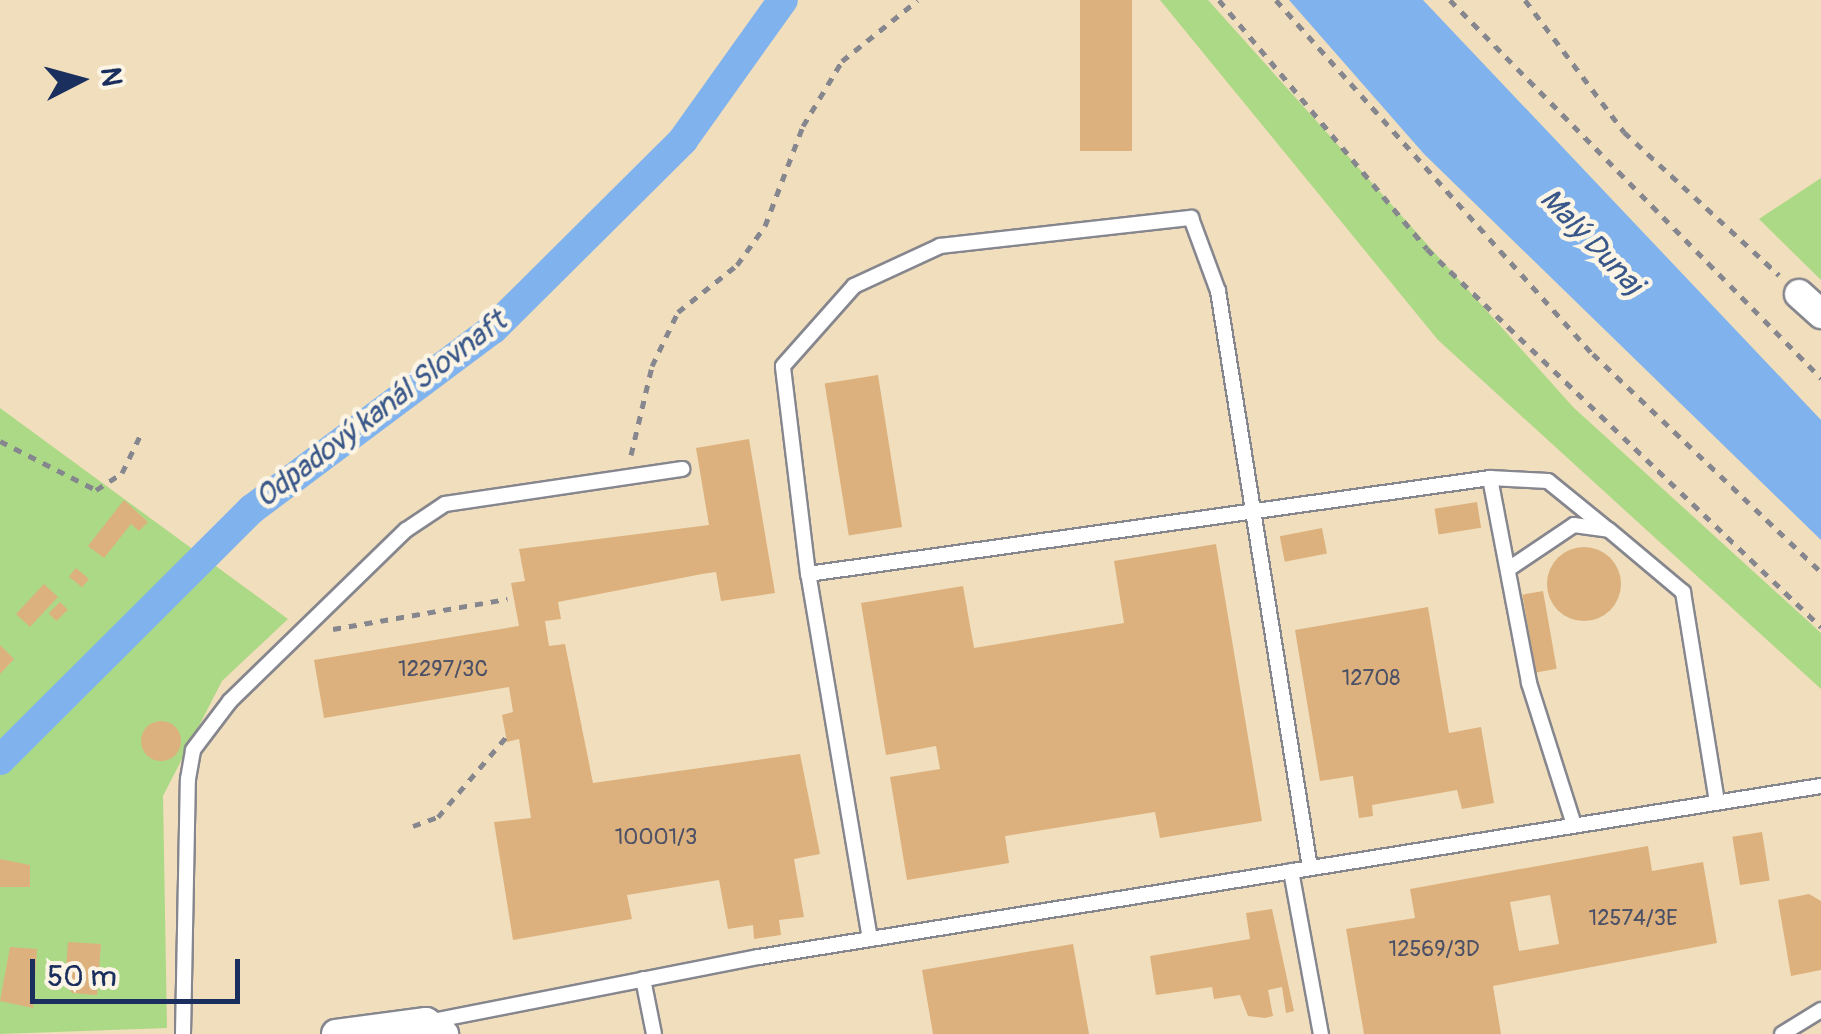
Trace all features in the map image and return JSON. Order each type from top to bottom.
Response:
[{"type":"street","points":[[1799,294],[1821,314]]},
{"type":"street","points":[[336,1034],[435,1028]]},
{"type":"lane","points":[[870,939],[808,574],[783,366],[854,286],[940,246],[1191,218],[1218,291],[1250,512],[1310,868]]},
{"type":"lane","points":[[183,1034],[179,911],[194,750],[297,635],[445,504],[682,469]]},
{"type":"lane","points":[[1490,478],[1529,684],[1574,825]]},
{"type":"lane","points":[[808,574],[1490,478],[1548,480],[1682,592],[1717,802]]},
{"type":"lane","points":[[1510,568],[1574,524],[1609,530]]},
{"type":"lane","points":[[435,1028],[643,979],[870,939],[1821,786]]},
{"type":"lane","points":[[1291,871],[1321,1034]]},
{"type":"lane","points":[[643,979],[654,1034]]},
{"type":"lane","points":[[1782,1034],[1821,1010]]},
{"type":"path","points":[[625,477],[652,366],[678,312],[737,266],[765,226],[803,126],[842,61],[918,0]]},
{"type":"path","points":[[1219,0],[1426,249],[1821,627]]},
{"type":"path","points":[[1276,0],[1593,354],[1821,572]]},
{"type":"path","points":[[1450,0],[1821,378]]},
{"type":"path","points":[[1524,0],[1624,132],[1799,294]]},
{"type":"path","points":[[0,441],[96,490],[122,474],[140,436]]},
{"type":"path","points":[[297,635],[507,599]]},
{"type":"path","points":[[413,826],[438,817],[506,737]]},
{"type":"green space","points":[[1160,0],[1208,0],[1573,407],[1821,633],[1821,689],[1438,340]]},
{"type":"green space","points":[[1821,178],[1821,280],[1759,219]]},
{"type":"green space","points":[[0,408],[288,619],[222,681],[163,796],[167,1028],[0,1034]]},
{"type":"water","name":"Malý Dunaj","points":[[1289,0],[1423,0],[1821,420],[1821,540],[1424,154]]},
{"type":"building","points":[[1080,0],[1132,0],[1132,151],[1080,151]]},
{"type":"building","points":[[878,375],[902,527],[849,536],[825,383]]},
{"type":"building","points":[[749,439],[775,593],[721,601],[716,572],[558,602],[561,619],[545,621],[549,646],[565,644],[593,783],[800,754],[820,854],[794,859],[804,917],[779,920],[781,935],[754,939],[753,925],[728,929],[719,880],[627,895],[632,919],[513,940],[494,822],[531,818],[519,739],[507,742],[502,715],[513,712],[509,687],[324,718],[314,660],[519,626],[511,583],[525,581],[519,549],[709,525],[696,448]]},
{"type":"building","points":[[124,500],[148,522],[139,531],[131,524],[104,558],[88,546]]},
{"type":"building","points":[[1477,502],[1481,528],[1439,534],[1435,509]]},
{"type":"building","points":[[1322,528],[1327,554],[1285,562],[1280,536]]},
{"type":"building","points":[[1216,544],[1262,821],[1160,838],[1155,812],[1005,836],[1009,863],[907,880],[890,777],[940,769],[936,746],[886,755],[861,603],[963,586],[974,648],[1124,623],[1114,561]]},
{"type":"building","points":[[1584,547],[1610,558],[1621,584],[1610,610],[1584,621],[1558,610],[1547,584],[1558,558]]},
{"type":"building","points":[[76,568],[89,579],[82,587],[69,576]]},
{"type":"building","points":[[44,584],[58,597],[30,627],[16,614]]},
{"type":"building","points":[[1543,591],[1557,669],[1536,672],[1522,595]]},
{"type":"building","points":[[60,602],[68,610],[56,621],[49,613]]},
{"type":"building","points":[[1428,607],[1449,733],[1481,727],[1494,803],[1462,809],[1457,790],[1372,805],[1373,816],[1359,818],[1353,776],[1320,781],[1295,630]]},
{"type":"building","points":[[0,645],[14,659],[0,674]]},
{"type":"building","points":[[161,721],[175,727],[181,741],[175,755],[161,761],[147,755],[141,741],[147,727]]},
{"type":"building","points":[[1762,832],[1770,880],[1740,885],[1732,837]]},
{"type":"building","points":[[1648,846],[1652,871],[1703,862],[1717,943],[1493,986],[1501,1034],[1364,1034],[1346,929],[1415,918],[1410,889]],"holes":[[[1550,895],[1559,944],[1519,951],[1510,902]]]},
{"type":"building","points":[[0,859],[30,865],[30,887],[0,887]]},
{"type":"building","points":[[1809,894],[1821,901],[1821,970],[1791,976],[1778,900]]},
{"type":"building","points":[[1272,909],[1294,1011],[1286,1013],[1282,987],[1268,990],[1273,1016],[1265,1018],[1248,1016],[1240,995],[1214,999],[1212,987],[1156,995],[1150,956],[1250,939],[1246,913]]},
{"type":"building","points":[[68,942],[101,944],[97,995],[72,993],[65,981]]},
{"type":"building","points":[[1073,944],[1089,1034],[933,1034],[922,970]]},
{"type":"building","points":[[10,947],[37,949],[33,1008],[0,1001]]},
{"type":"waterway","name":"Odpadový kanál Slovnaft","points":[[0,760],[252,509],[493,329],[683,140],[783,0]]}]
